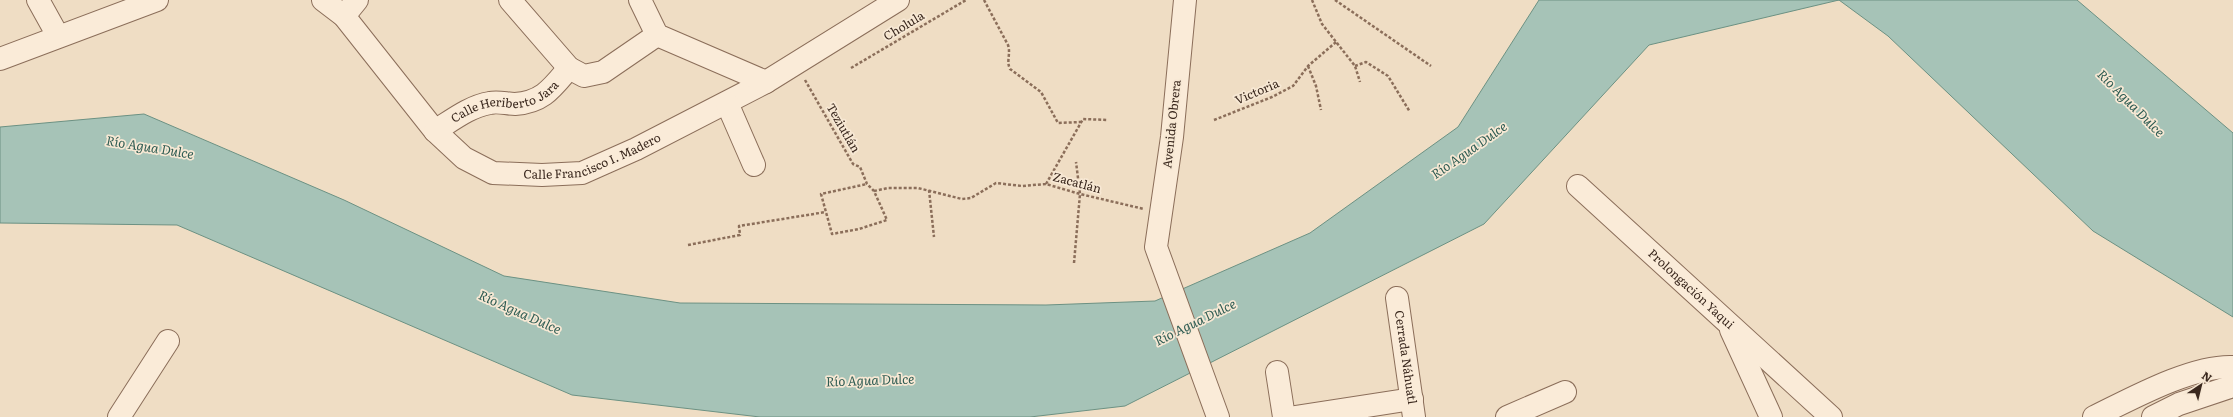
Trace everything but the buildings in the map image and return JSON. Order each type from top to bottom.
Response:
[{"type":"street","points":[[38,0],[58,36]]},
{"type":"street","points":[[0,59],[157,0]]},
{"type":"street","name":"Calle Francisco I. Madero","points":[[323,0],[351,8],[435,131],[464,158],[493,174],[542,175],[582,173],[636,150],[766,82],[898,0]]},
{"type":"street","points":[[510,0],[569,68],[584,76],[603,72],[657,35]]},
{"type":"street","points":[[640,0],[657,35],[766,82]]},
{"type":"street","name":"Avenida Obrera","points":[[1181,4],[1172,137],[1156,247],[1218,417]]},
{"type":"street","name":"Calle Heriberto Jara","points":[[435,131],[469,110],[490,102],[514,104],[532,101],[548,93],[569,68]]},
{"type":"street","points":[[727,103],[754,165]]},
{"type":"street","name":"Prolongación Yaqui","points":[[1578,186],[1727,322],[1771,417]]},
{"type":"street","name":"Cerrada Náhuatl","points":[[1397,298],[1413,408]]},
{"type":"street","points":[[1727,322],[1831,417]]},
{"type":"street","points":[[119,417],[168,341]]},
{"type":"street","points":[[2094,417],[2166,382],[2222,366],[2233,367]]},
{"type":"street","points":[[1277,372],[1284,417]]},
{"type":"street","points":[[2166,382],[2182,410]]},
{"type":"street","points":[[2153,417],[2182,410],[2233,386]]},
{"type":"street","points":[[1507,417],[1565,392]]},
{"type":"street","points":[[1295,417],[1413,408]]},
{"type":"path","name":"Cholula","points":[[851,68],[966,0]]},
{"type":"path","points":[[984,0],[1008,45],[1010,53],[1008,60],[1010,69],[1041,92],[1058,123],[1081,122]]},
{"type":"path","points":[[1312,0],[1322,24],[1355,66],[1360,82]]},
{"type":"path","points":[[1335,0],[1431,66]]},
{"type":"path","name":"Victoria","points":[[1214,120],[1272,97],[1293,86],[1308,66],[1336,42]]},
{"type":"path","points":[[1355,66],[1366,62],[1388,76],[1410,112]]},
{"type":"path","name":"Teziutlán","points":[[795,64],[853,164],[860,167],[867,184],[874,191],[887,220],[859,229],[832,234],[826,212]]},
{"type":"path","points":[[1308,66],[1316,86],[1321,110]]},
{"type":"path","points":[[1046,184],[1083,119],[1108,120]]},
{"type":"path","points":[[1074,262],[1080,194],[1076,162]]},
{"type":"path","name":"Zacatlán","points":[[874,191],[888,188],[918,188],[962,199],[971,198],[996,183],[1022,186],[1046,184],[1080,194],[1144,209],[1162,210]]},
{"type":"path","points":[[688,245],[740,235],[739,226],[826,212],[821,194],[867,184]]},
{"type":"path","points":[[929,190],[934,237]]},
{"type":"water","name":"Río Agua Dulce","points":[[1539,0],[1839,0],[1649,45],[1484,224],[1125,406],[1030,417],[760,417],[572,395],[177,225],[0,223],[0,127],[144,114],[344,200],[504,276],[680,303],[1046,305],[1155,301],[1310,233],[1458,127]]},
{"type":"water","name":"Río Agua Dulce","points":[[1839,0],[2077,0],[2233,133],[2233,317],[2093,231],[1888,36]]}]
